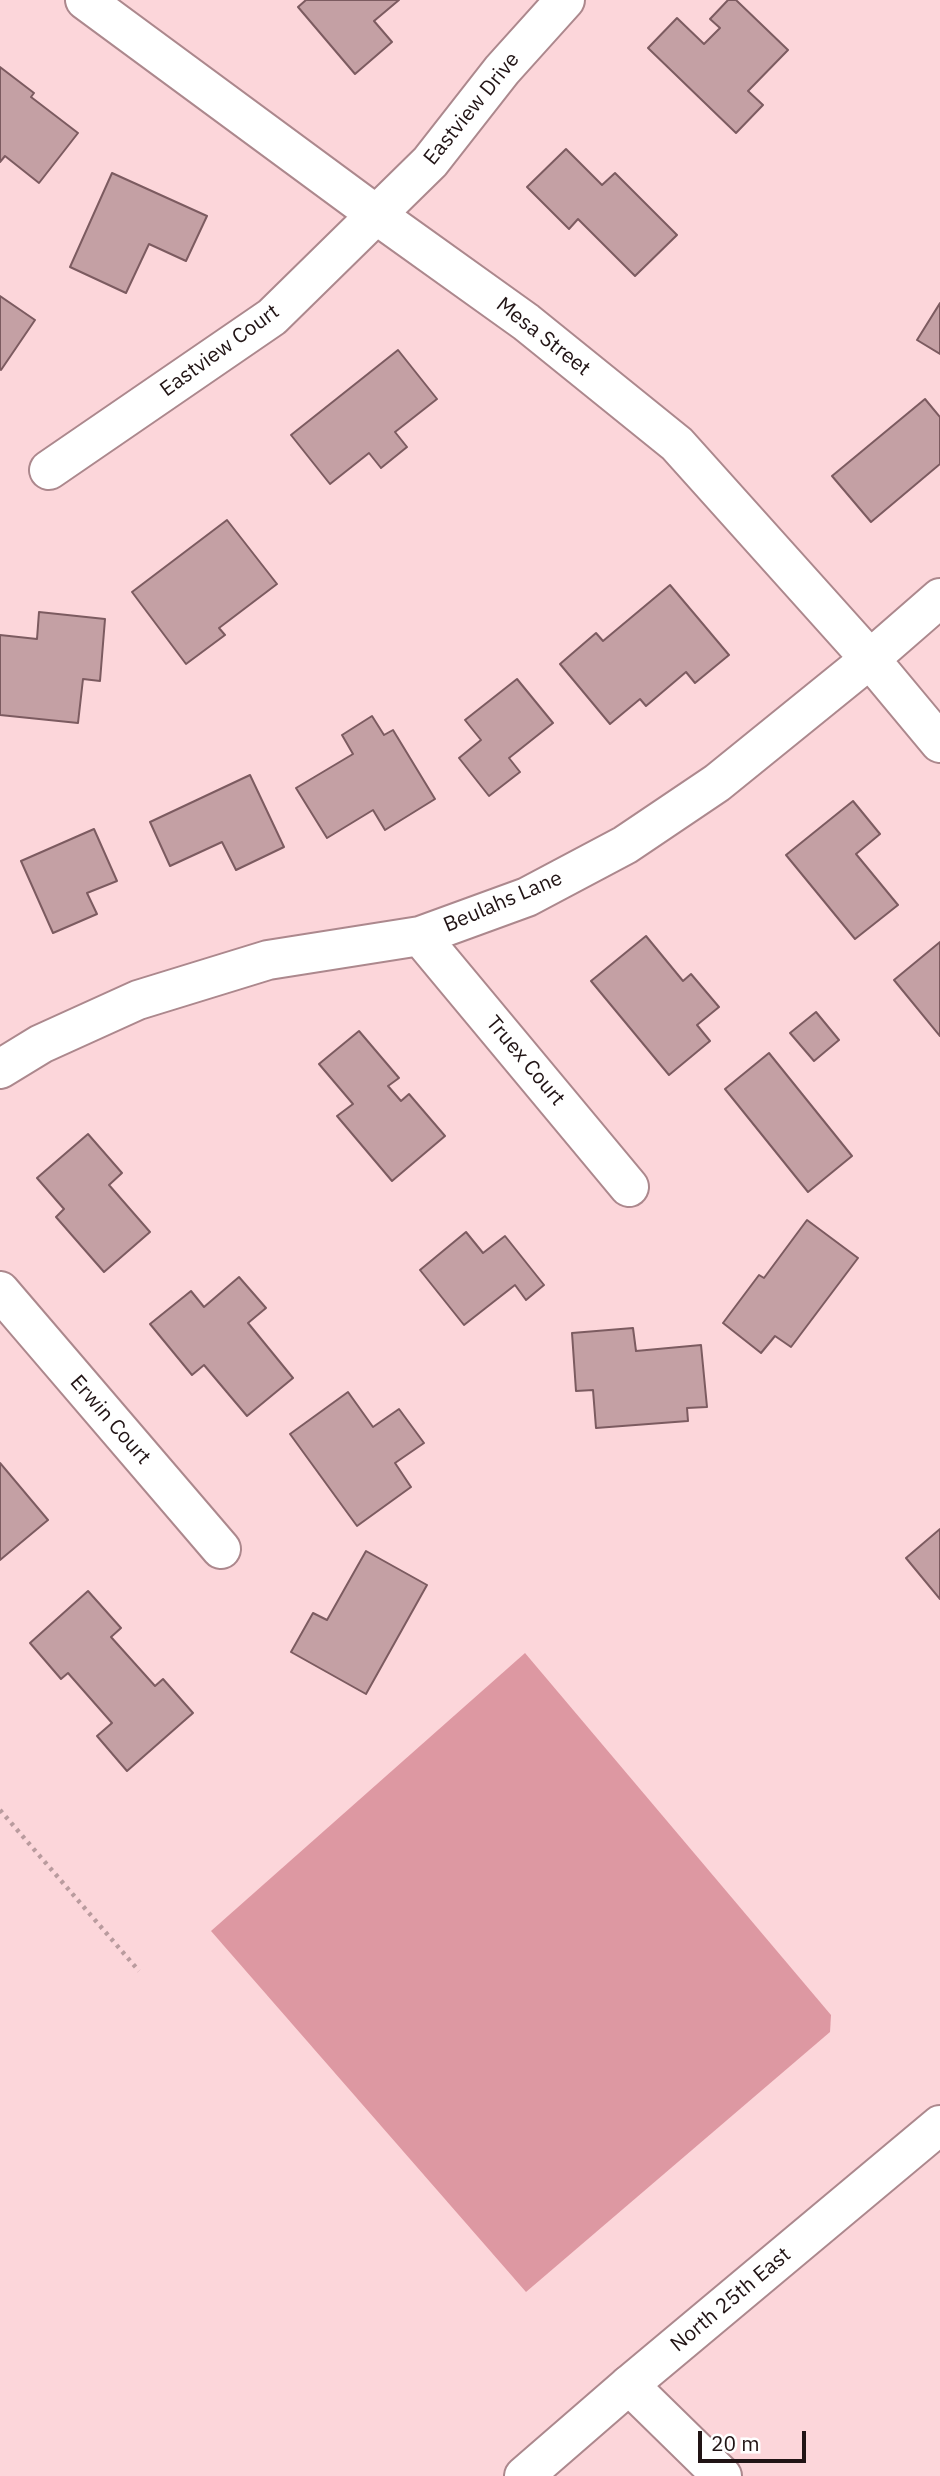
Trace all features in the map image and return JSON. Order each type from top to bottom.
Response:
[{"type":"street","name":"Mesa Street","points":[[85,0],[526,322],[677,444],[870,659],[940,743]]},
{"type":"street","name":"Eastview Drive","points":[[378,216],[430,162],[502,71],[565,0]]},
{"type":"street","name":"Eastview Court","points":[[49,470],[272,317],[378,216]]},
{"type":"street","name":"Beulahs Lane","points":[[0,1069],[41,1044],[138,1000],[268,960],[420,936],[527,897],[625,845],[717,783],[870,659],[940,598]]},
{"type":"street","name":"Truex Court","points":[[420,936],[629,1187]]},
{"type":"street","name":"Erwin Court","points":[[0,1291],[221,1549]]},
{"type":"street","name":"North 25th East","points":[[524,2476],[940,2125]]},
{"type":"street","points":[[629,2385],[722,2476]]},
{"type":"path","points":[[0,1810],[139,1971]]},
{"type":"shaded area","points":[[525,1653],[831,2015],[830,2032],[526,2292],[211,1931]]},
{"type":"building","points":[[306,0],[399,0],[374,21],[392,42],[355,74],[298,7]]},
{"type":"building","points":[[728,0],[736,0],[788,50],[748,91],[763,105],[736,133],[648,48],[677,18],[704,44],[720,28],[710,19]]},
{"type":"building","points":[[0,67],[34,93],[31,97],[78,133],[39,183],[5,156],[0,162]]},
{"type":"building","points":[[566,149],[602,185],[615,173],[677,235],[635,276],[578,219],[569,229],[527,187]]},
{"type":"building","points":[[112,173],[207,216],[186,261],[149,244],[126,293],[70,267]]},
{"type":"building","points":[[0,296],[35,320],[1,370],[0,369]]},
{"type":"building","points":[[940,303],[940,354],[917,340]]},
{"type":"building","points":[[398,350],[437,399],[395,432],[407,447],[381,468],[369,453],[330,484],[291,435]]},
{"type":"building","points":[[925,399],[940,417],[940,464],[871,522],[832,476]]},
{"type":"building","points":[[227,520],[277,584],[219,628],[225,635],[186,664],[132,592]]},
{"type":"building","points":[[670,585],[729,655],[695,683],[686,672],[646,706],[640,699],[610,724],[560,664],[596,633],[603,641]]},
{"type":"building","points":[[39,612],[105,619],[100,681],[83,679],[78,723],[0,715],[0,635],[37,639]]},
{"type":"building","points":[[517,679],[553,723],[509,758],[520,772],[489,796],[459,758],[481,740],[465,720]]},
{"type":"building","points":[[372,716],[384,735],[393,730],[435,799],[385,830],[373,810],[327,838],[296,788],[353,754],[342,735]]},
{"type":"building","points":[[250,775],[284,847],[236,870],[222,842],[170,866],[150,822]]},
{"type":"building","points":[[853,801],[880,834],[856,854],[898,905],[855,939],[786,855]]},
{"type":"building","points":[[94,829],[117,881],[87,893],[97,914],[53,933],[21,861]]},
{"type":"building","points":[[646,936],[683,981],[691,974],[719,1007],[697,1025],[710,1041],[669,1075],[591,981]]},
{"type":"building","points":[[940,942],[940,1036],[894,980]]},
{"type":"building","points":[[816,1012],[839,1040],[814,1061],[790,1033]]},
{"type":"building","points":[[359,1031],[399,1078],[388,1086],[401,1101],[409,1094],[445,1136],[392,1181],[337,1116],[353,1104],[319,1064]]},
{"type":"building","points":[[769,1053],[852,1156],[808,1192],[725,1089]]},
{"type":"building","points":[[88,1134],[122,1173],[109,1185],[150,1232],[104,1272],[56,1217],[64,1209],[37,1178]]},
{"type":"building","points":[[807,1220],[858,1258],[791,1347],[775,1336],[761,1353],[723,1323],[759,1275],[764,1278]]},
{"type":"building","points":[[466,1232],[483,1253],[505,1236],[544,1285],[526,1300],[515,1285],[464,1325],[420,1270]]},
{"type":"building","points":[[239,1277],[266,1308],[248,1323],[293,1378],[247,1416],[204,1365],[192,1375],[150,1324],[191,1291],[204,1307]]},
{"type":"building","points":[[633,1328],[636,1351],[701,1345],[707,1407],[687,1408],[688,1421],[596,1428],[593,1390],[576,1391],[572,1333]]},
{"type":"building","points":[[348,1392],[373,1427],[399,1409],[424,1443],[395,1463],[411,1487],[357,1526],[290,1434]]},
{"type":"building","points":[[0,1463],[48,1520],[0,1560]]},
{"type":"building","points":[[940,1529],[940,1599],[906,1558]]},
{"type":"building","points":[[366,1551],[427,1585],[366,1694],[291,1652],[313,1613],[327,1620]]},
{"type":"building","points":[[88,1591],[121,1628],[111,1637],[155,1686],[163,1679],[193,1713],[127,1771],[97,1736],[112,1723],[68,1673],[61,1679],[30,1643]]}]
